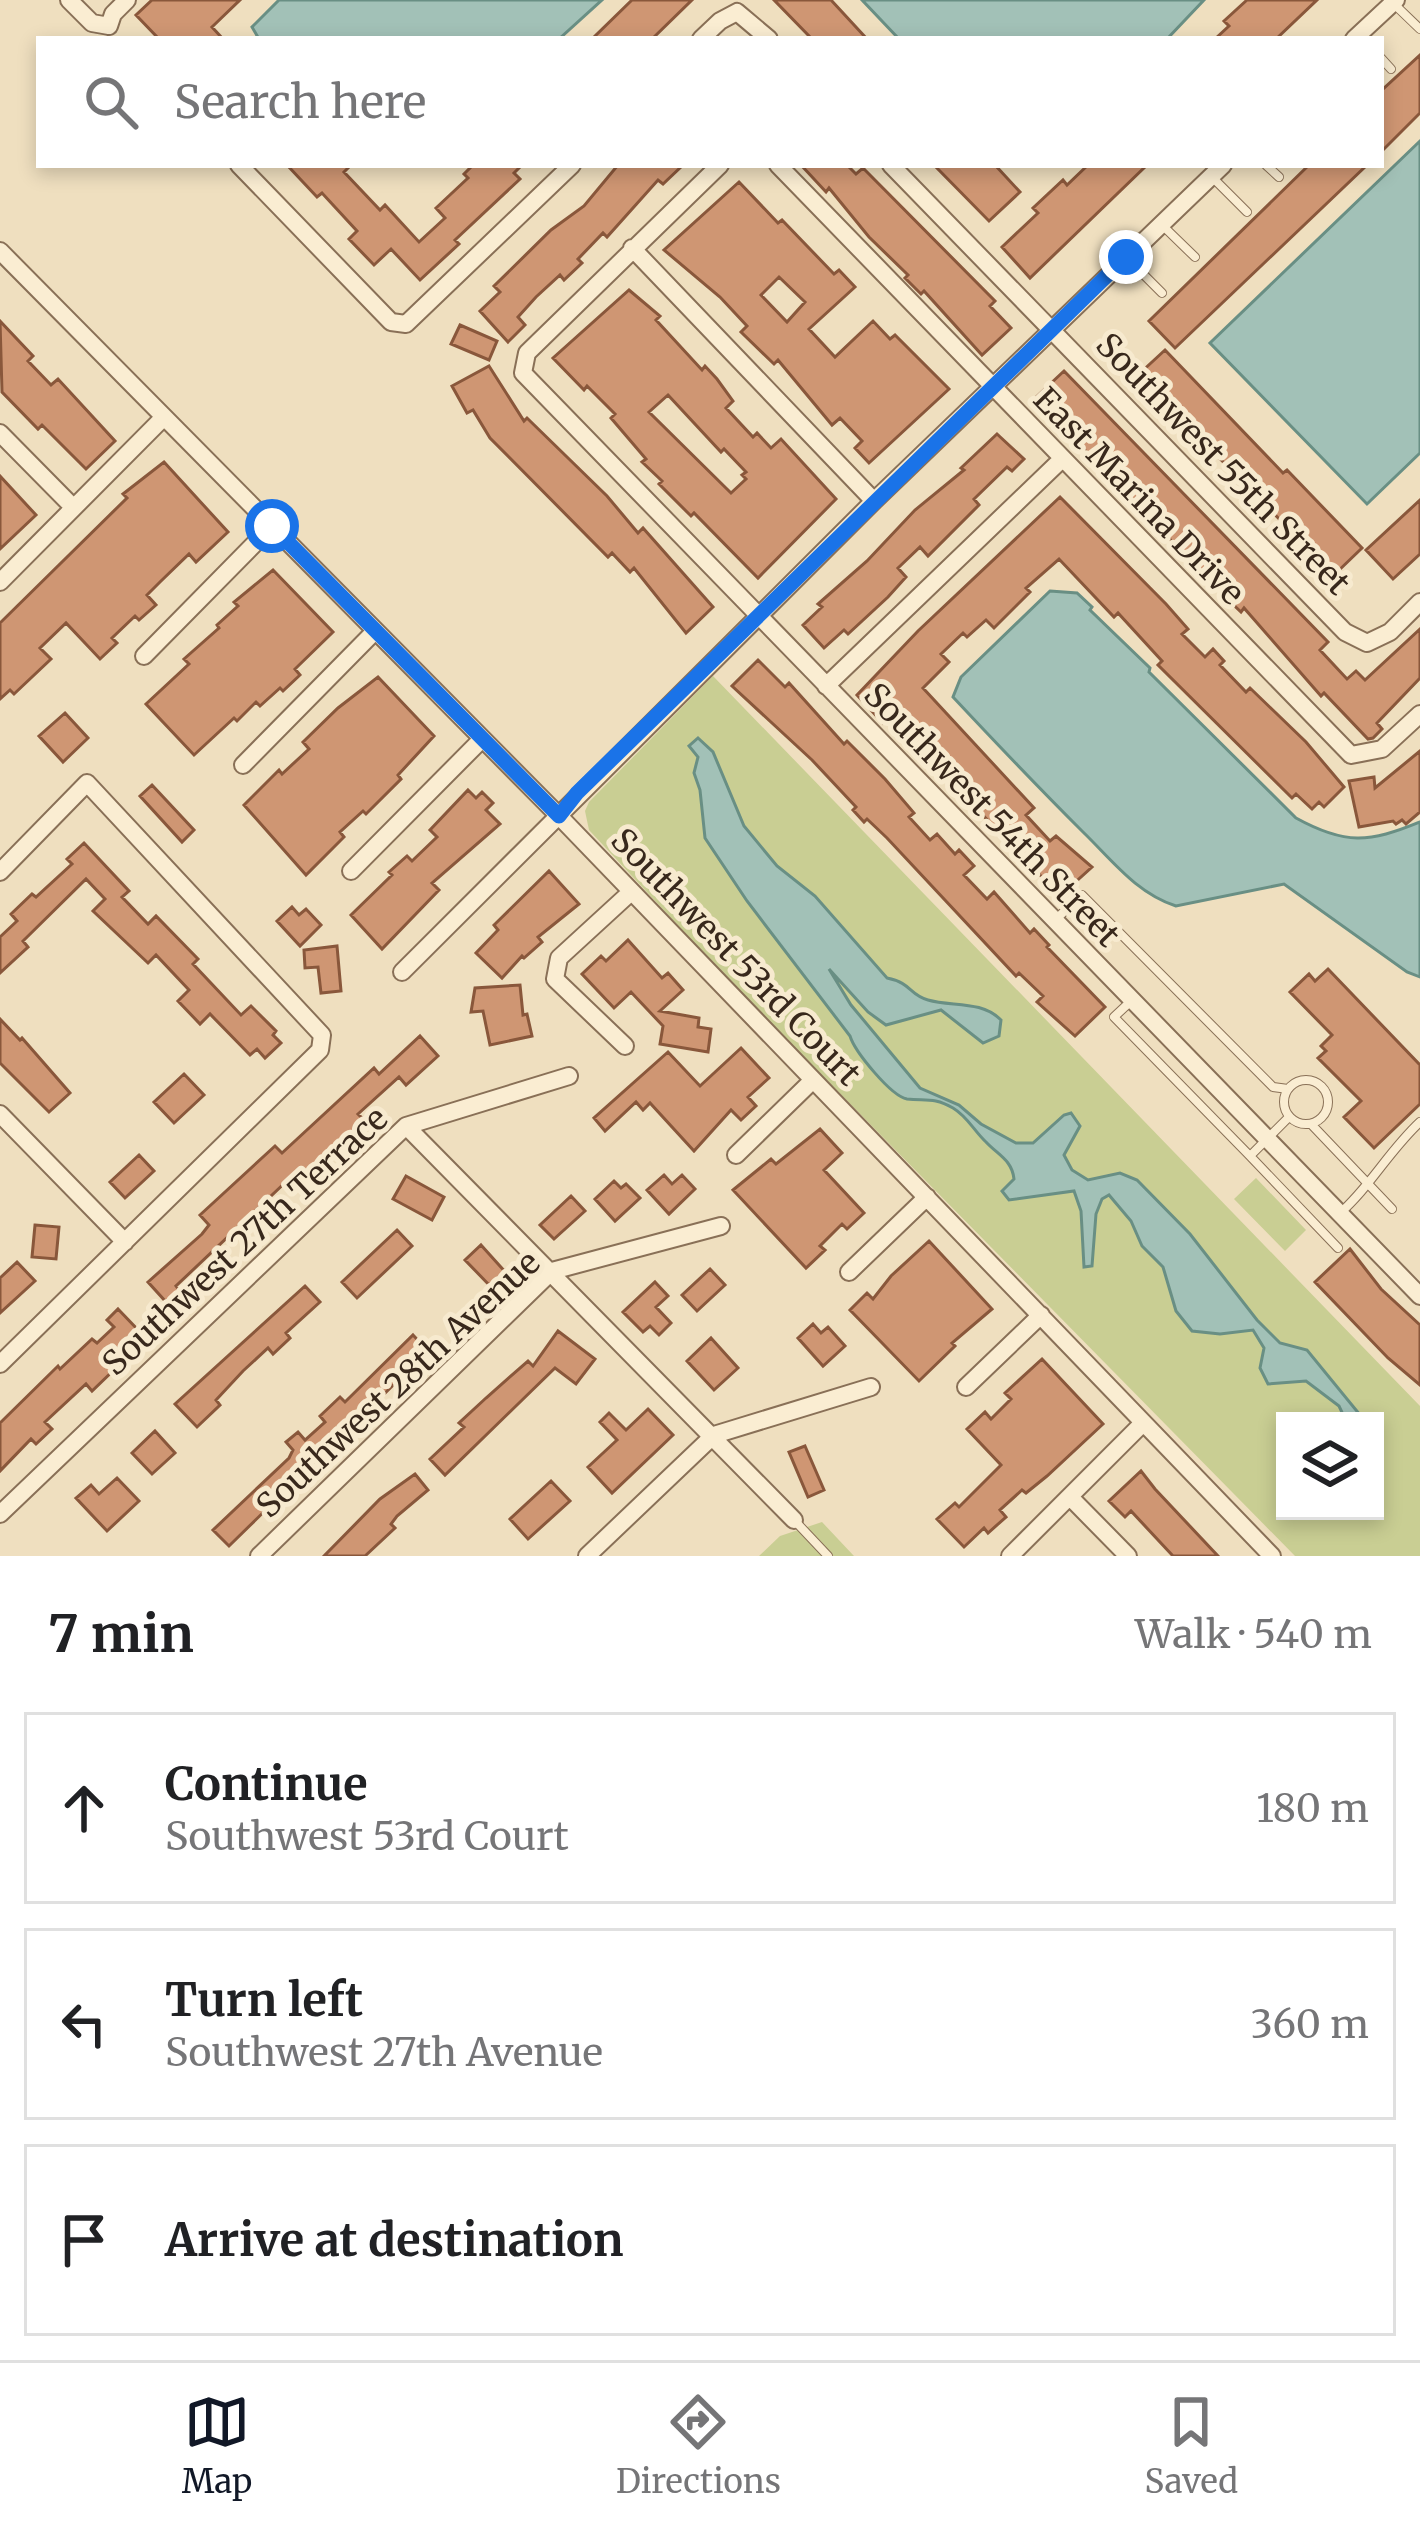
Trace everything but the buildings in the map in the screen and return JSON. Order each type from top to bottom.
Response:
[{"type":"street","points":[[69,0],[92,23],[113,33],[112,14],[127,0]]},
{"type":"street","points":[[1360,36],[1395,1]]},
{"type":"street","points":[[704,36],[737,12],[766,36]]},
{"type":"street","points":[[242,168],[391,322],[406,324],[569,168]]},
{"type":"street","points":[[717,168],[632,248],[874,501]]},
{"type":"street","name":"East Marina Drive","points":[[781,168],[1351,755],[1382,749],[1420,715]]},
{"type":"street","name":"Southwest 55th Street","points":[[894,168],[1346,632],[1367,643],[1390,632],[1420,602]]},
{"type":"street","points":[[402,972],[577,793],[1217,170]]},
{"type":"street","name":"Southwest 54th Street","points":[[632,248],[527,353],[524,373],[1420,1296]]},
{"type":"street","name":"Southwest 53rd Court","points":[[0,250],[559,816],[1271,1556]]},
{"type":"street","points":[[0,582],[164,417]]},
{"type":"street","points":[[0,433],[73,507]]},
{"type":"street","points":[[826,686],[1061,460]]},
{"type":"street","points":[[144,656],[272,526]]},
{"type":"street","points":[[243,765],[375,631]]},
{"type":"street","points":[[351,872],[482,739]]},
{"type":"street","points":[[0,872],[87,783],[322,1035],[320,1050],[125,1243],[3,1355]]},
{"type":"street","points":[[625,1046],[554,979],[560,958],[631,892]]},
{"type":"street","name":"Southwest 27th Terrace","points":[[0,1514],[406,1126],[568,1076]]},
{"type":"street","points":[[736,1155],[813,1080]]},
{"type":"street","points":[[0,1114],[125,1243]]},
{"type":"street","points":[[406,1126],[794,1520]]},
{"type":"street","points":[[850,1272],[927,1197]]},
{"type":"street","name":"Southwest 28th Avenue","points":[[259,1556],[552,1271],[721,1226]]},
{"type":"street","points":[[966,1387],[1041,1315]]},
{"type":"street","points":[[587,1556],[714,1435],[871,1387]]},
{"type":"street","points":[[1010,1556],[1143,1424]]},
{"type":"street","points":[[1070,1497],[1128,1556]]},
{"type":"lane","points":[[1395,1],[1420,29]]},
{"type":"lane","points":[[1384,61],[1391,69]]},
{"type":"lane","points":[[1269,168],[1279,178]]},
{"type":"lane","points":[[1217,170],[1247,212]]},
{"type":"lane","points":[[1161,224],[1195,257]]},
{"type":"lane","points":[[1126,257],[1162,293]]},
{"type":"lane","points":[[1054,922],[1082,895],[1261,1075],[1274,1087],[1288,1089]]},
{"type":"lane","points":[[1131,1001],[1114,1017],[1338,1248]]},
{"type":"lane","points":[[1311,1124],[1327,1109],[1322,1087],[1301,1080],[1288,1089],[1284,1103],[1289,1117],[1311,1124],[1392,1209]]},
{"type":"lane","points":[[1250,1156],[1289,1117]]},
{"type":"lane","points":[[1339,1214],[1390,1150],[1420,1122]]},
{"type":"lane","points":[[794,1520],[828,1556]]},
{"type":"green space","points":[[713,676],[1420,1406],[1420,1556],[1295,1556],[739,991],[589,830],[585,811]]},
{"type":"green space","points":[[1256,1178],[1306,1230],[1285,1251],[1234,1199]]},
{"type":"green space","points":[[822,1522],[854,1556],[759,1556],[780,1536]]},
{"type":"water","points":[[279,0],[602,0],[562,36],[257,36],[252,27]]},
{"type":"water","points":[[862,0],[1204,0],[1170,36],[896,36]]},
{"type":"water","points":[[1420,141],[1420,453],[1367,504],[1210,343]]},
{"type":"water","points":[[1050,591],[1077,593],[1296,818],[1329,833],[1357,838],[1420,822],[1420,977],[1284,884],[1176,906],[1162,900],[1125,875],[1018,765],[953,697],[961,677]]},
{"type":"water","points":[[698,738],[713,752],[744,826],[777,866],[815,896],[887,978],[922,998],[975,1007],[1001,1020],[999,1036],[983,1043],[941,1010],[886,1025],[829,969],[851,1005],[920,1088],[959,1105],[981,1124],[1016,1143],[1033,1143],[1071,1113],[1080,1126],[1064,1155],[1072,1170],[1088,1180],[1120,1173],[1137,1180],[1190,1234],[1257,1320],[1280,1343],[1307,1350],[1358,1412],[1342,1412],[1306,1381],[1268,1384],[1260,1368],[1264,1348],[1253,1330],[1192,1331],[1176,1311],[1163,1267],[1142,1246],[1131,1221],[1109,1195],[1096,1214],[1092,1266],[1084,1267],[1081,1211],[1074,1191],[1009,1200],[1002,1191],[1014,1179],[1010,1167],[963,1116],[940,1102],[907,1099],[883,1082],[705,838],[694,773],[698,757],[689,746]]},
{"type":"route","points":[[272,526],[559,816],[577,793],[1126,257]]}]
